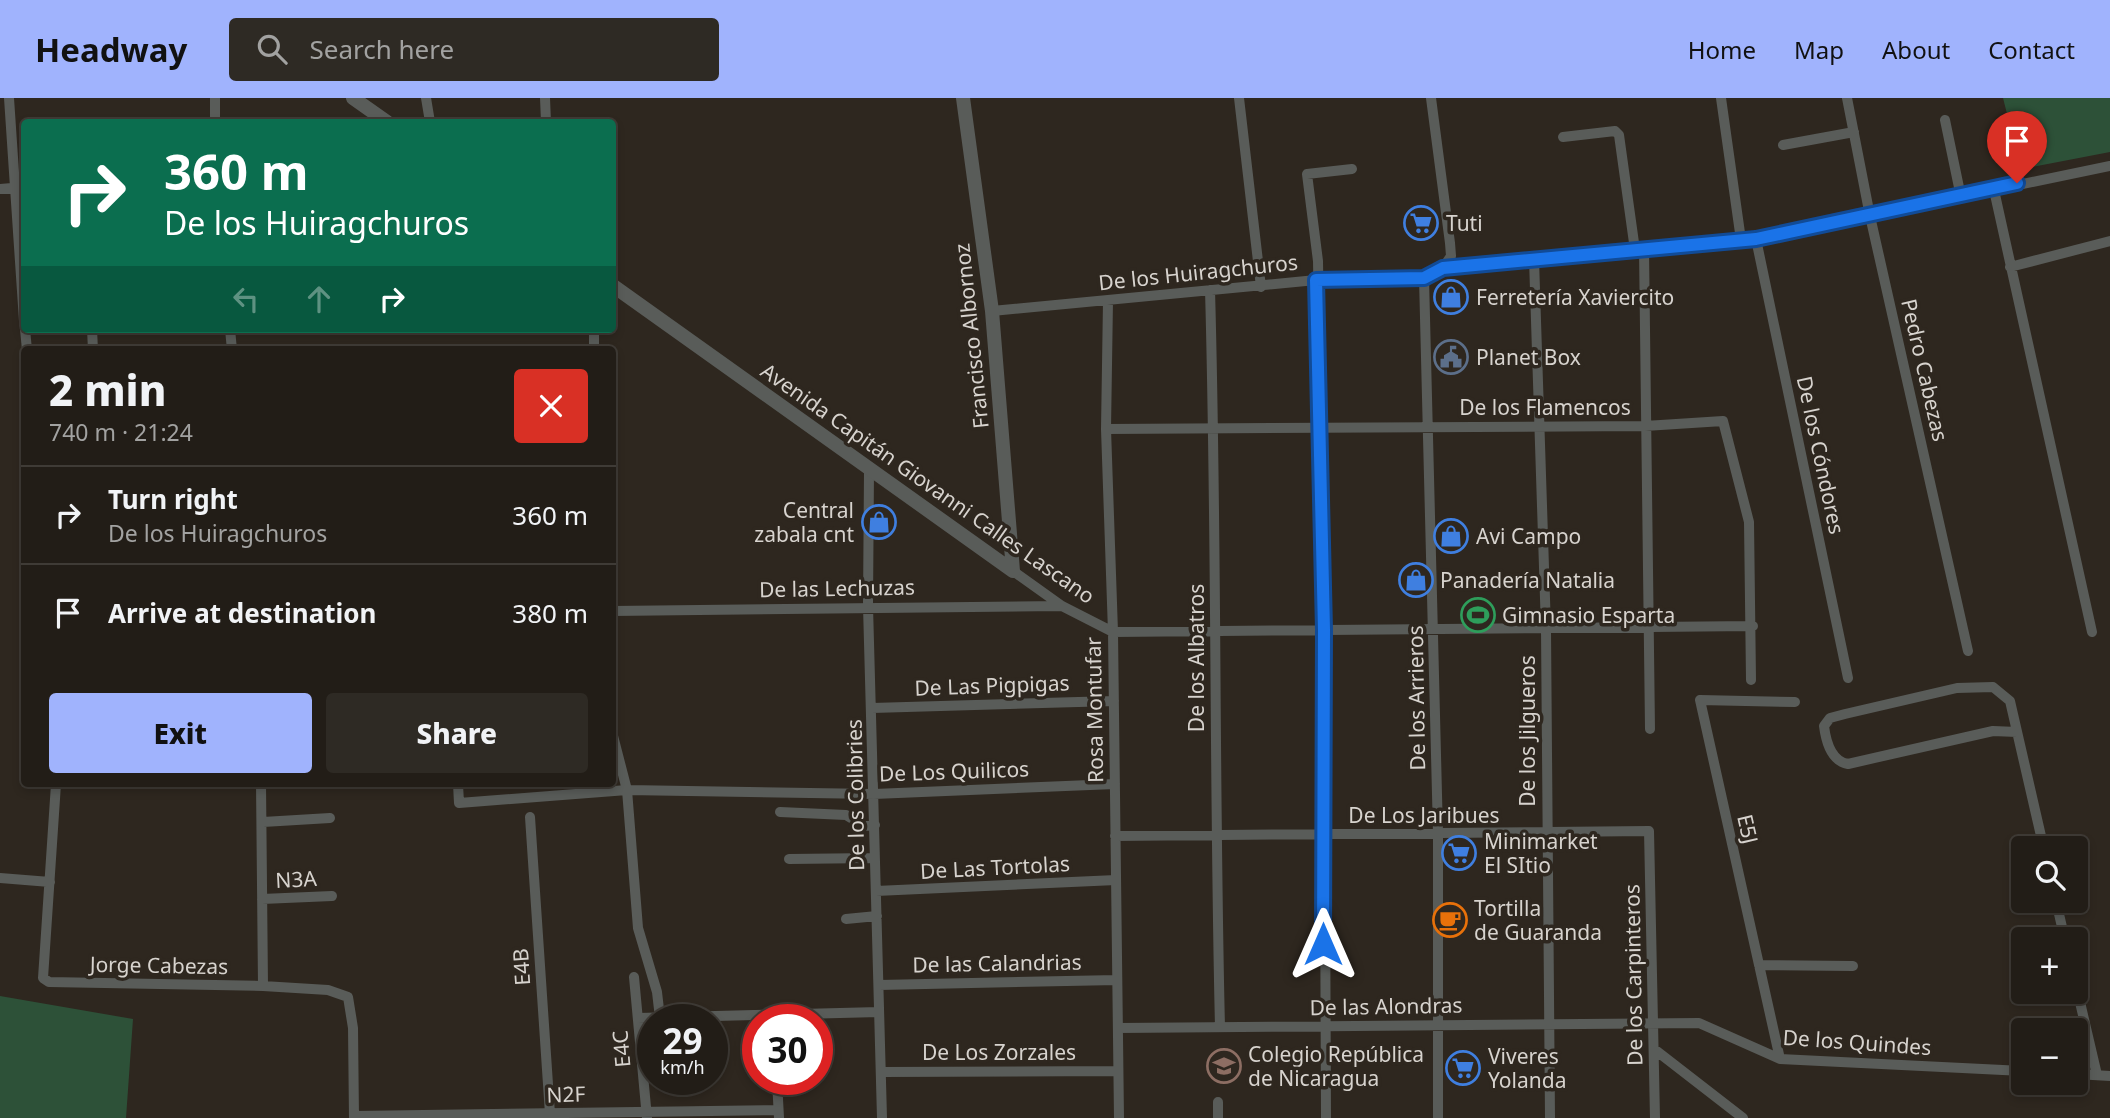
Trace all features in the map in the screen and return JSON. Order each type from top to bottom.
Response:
[{"type":"street","points":[[9,98],[20,188],[21,221]]},
{"type":"street","points":[[215,98],[215,119]]},
{"type":"street","points":[[353,98],[383,119]]},
{"type":"street","points":[[426,98],[430,119]]},
{"type":"street","points":[[545,98],[546,119]]},
{"type":"street","name":"Francisco Albornoz","points":[[963,98],[992,311],[1013,571]]},
{"type":"street","points":[[1239,98],[1261,287]]},
{"type":"street","points":[[1431,98],[1451,256],[1443,268]]},
{"type":"street","points":[[1721,98],[1741,240]]},
{"type":"street","name":"Pedro Cabezas","points":[[1847,98],[1870,216],[1968,651]]},
{"type":"street","points":[[1945,120],[1961,197]]},
{"type":"street","points":[[1563,137],[1615,131],[1619,135],[1639,250],[1646,426],[1650,729]]},
{"type":"street","points":[[1783,145],[1854,132]]},
{"type":"street","name":"De los Huiragchuros","points":[[992,311],[1316,280],[1424,278],[1443,268],[1756,239],[2110,166]]},
{"type":"street","points":[[1326,1118],[1324,630],[1317,249],[1307,174],[1352,169]]},
{"type":"street","points":[[0,189],[20,188]]},
{"type":"street","points":[[1994,190],[2092,632]]},
{"type":"street","name":"De los Cóndores","points":[[1756,239],[1848,678]]},
{"type":"street","points":[[2010,267],[2110,240]]},
{"type":"street","name":"De los Jilgueros","points":[[1534,260],[1546,629],[1547,1024],[1550,1118]]},
{"type":"street","name":"De los Arrieros","points":[[1424,278],[1438,834],[1438,1118]]},
{"type":"street","name":"Avenida Capitán Giovanni Calles Lascano","points":[[616,288],[869,471],[1062,606],[1113,632],[1753,626]]},
{"type":"street","name":"De los Albatros","points":[[1210,290],[1216,630],[1215,836],[1220,1027]]},
{"type":"street","name":"Rosa Montufar","points":[[1108,301],[1106,429],[1113,632],[1119,1118]]},
{"type":"street","name":"De los Flamencos","points":[[1106,429],[1646,426],[1723,421],[1749,522],[1753,626],[1751,680]]},
{"type":"street","name":"De los Colibries","points":[[869,471],[868,606],[882,1118]]},
{"type":"street","name":"De las Lechuzas","points":[[616,611],[868,606],[1062,606]]},
{"type":"street","points":[[2017,732],[1993,732],[1848,764],[1840,763],[1832,754],[1824,730],[1830,718],[1958,688],[1993,687],[2010,701],[2041,836]]},
{"type":"street","name":"E5J","points":[[1780,1059],[1700,700],[1795,702]]},
{"type":"street","name":"De Las Pigpigas","points":[[872,708],[1114,701]]},
{"type":"street","points":[[616,747],[627,790],[638,928],[658,1004]]},
{"type":"street","name":"De Los Quilicos","points":[[458,787],[459,803],[627,790],[874,794],[1115,784]]},
{"type":"street","name":"Jorge Cabezas","points":[[56,787],[41,972],[49,982],[262,986],[328,990],[348,997],[353,1028],[354,1117]]},
{"type":"street","points":[[261,787],[262,986]]},
{"type":"street","points":[[780,812],[846,815],[864,826],[875,825]]},
{"type":"street","name":"E4B","points":[[530,817],[550,1114]]},
{"type":"street","points":[[262,822],[330,818]]},
{"type":"street","name":"De Los Jaribues","points":[[1115,836],[1649,831]]},
{"type":"street","name":"De los Carpinteros","points":[[1649,831],[1655,1118]]},
{"type":"street","points":[[789,859],[875,858]]},
{"type":"street","points":[[0,878],[50,882]]},
{"type":"street","name":"De Las Tortolas","points":[[876,891],[1116,880]]},
{"type":"street","name":"N3A","points":[[262,899],[332,896]]},
{"type":"street","points":[[846,919],[877,916]]},
{"type":"street","points":[[1759,965],[1853,966]]},
{"type":"street","name":"E4C","points":[[634,977],[637,1008]]},
{"type":"street","name":"De las Calandrias","points":[[878,985],[1117,980]]},
{"type":"street","points":[[2080,1004],[2097,1075]]},
{"type":"street","points":[[833,1015],[879,1012]]},
{"type":"street","name":"De las Alondras","points":[[1118,1028],[1654,1023]]},
{"type":"street","name":"De los Quindes","points":[[1654,1023],[1699,1023],[1780,1059],[2011,1071]]},
{"type":"street","points":[[1654,1049],[1743,1118]]},
{"type":"street","name":"De Los Zorzales","points":[[881,1072],[1118,1071]]},
{"type":"street","points":[[2088,1075],[2110,1076]]},
{"type":"street","name":"E4C","points":[[644,1095],[646,1114]]},
{"type":"street","points":[[778,1095],[779,1114]]},
{"type":"street","points":[[1218,1102],[1218,1118]]},
{"type":"street","name":"N2F","points":[[354,1117],[779,1114]]},
{"type":"green space","points":[[2003,98],[2110,98],[2110,152],[2021,169]]},
{"type":"green space","points":[[0,996],[133,1019],[126,1118],[0,1118]]},
{"type":"place","name":"Tuti","points":[[1421,223]]},
{"type":"place","name":"Ferretería Xaviercito","points":[[1451,297]]},
{"type":"place","name":"Planet Box","points":[[1451,357]]},
{"type":"place","name":"Central zabala cnt","points":[[879,522]]},
{"type":"place","name":"Avi Campo","points":[[1451,536]]},
{"type":"place","name":"Panadería Natalia","points":[[1416,580]]},
{"type":"place","name":"Gimnasio Esparta","points":[[1478,615]]},
{"type":"place","name":"Minimarket El SItio","points":[[1459,853]]},
{"type":"place","name":"Tortilla de Guaranda","points":[[1450,920]]},
{"type":"place","name":"Colegio República de Nicaragua","points":[[1224,1066]]},
{"type":"place","name":"Viveres Yolanda","points":[[1463,1068]]},
{"type":"route","points":[[1323,944],[1324,630],[1316,280],[1424,278],[1443,268],[1756,239],[2017,183]]}]
